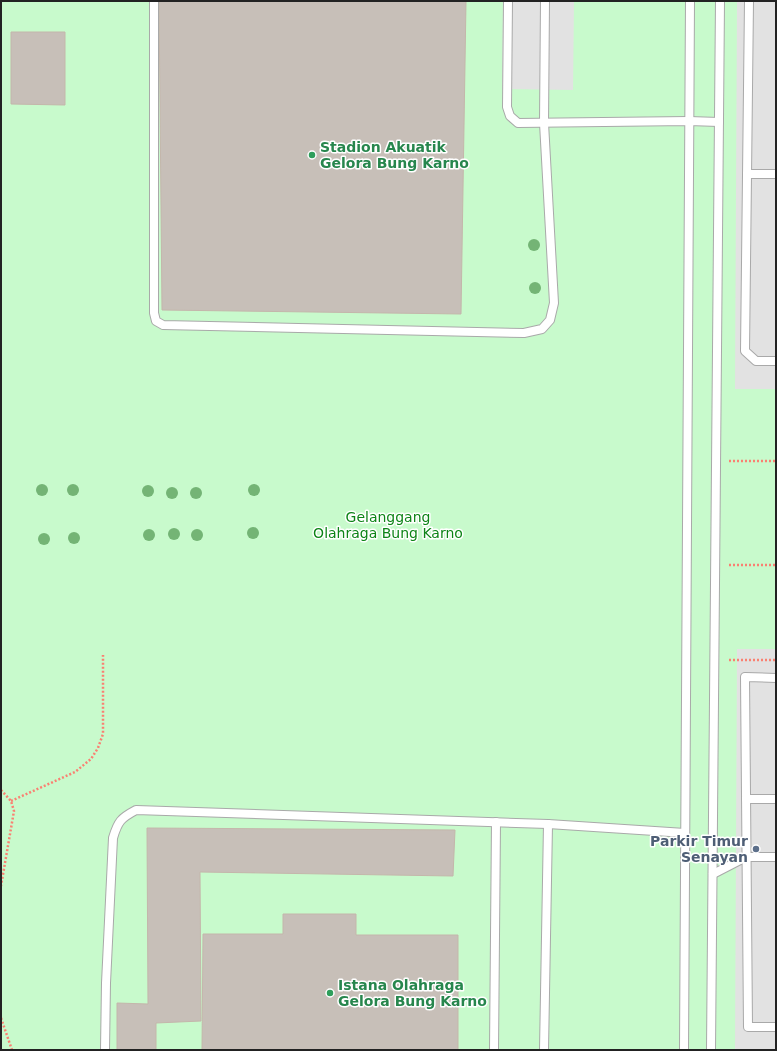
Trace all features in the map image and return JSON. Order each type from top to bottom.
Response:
[{"type":"lane","points":[[154,1],[154,313],[156,321],[163,325],[524,333],[542,329],[550,320],[554,303],[544,123],[545,1]]},
{"type":"lane","points":[[508,1],[507,107],[510,116],[518,123],[719,122]]},
{"type":"lane","points":[[684,1050],[690,1]]},
{"type":"lane","points":[[711,1050],[720,1]]},
{"type":"lane","points":[[749,1],[745,351],[756,361],[776,361]]},
{"type":"lane","points":[[747,174],[776,174]]},
{"type":"lane","points":[[776,678],[745,678],[748,1027],[776,1027]]},
{"type":"lane","points":[[746,799],[776,799]]},
{"type":"lane","points":[[105,1050],[106,983],[113,838],[117,826],[124,816],[136,810],[548,824],[685,833]]},
{"type":"lane","points":[[494,1050],[496,822]]},
{"type":"lane","points":[[544,1050],[548,824]]},
{"type":"lane","points":[[713,874],[746,857],[776,857]]},
{"type":"path","points":[[716,461],[776,461]]},
{"type":"path","points":[[716,565],[776,565]]},
{"type":"path","points":[[12,801],[75,772],[90,760],[98,748],[103,734],[103,655]]},
{"type":"path","points":[[714,660],[776,660]]},
{"type":"path","points":[[1,790],[12,801],[14,811],[1,886]]},
{"type":"path","points":[[1,1018],[12,1050]]},
{"type":"green space","name":"Gelanggang Olahraga Bung Karno","points":[[1,1],[776,1],[776,1050],[1,1050]]},
{"type":"shaded area","points":[[503,1],[574,1],[573,90],[502,89]]},
{"type":"shaded area","points":[[737,1],[776,1],[776,389],[735,389]]},
{"type":"shaded area","name":"Parkir Timur Senayan","points":[[737,649],[776,649],[776,1050],[735,1050]]},
{"type":"building","name":"Stadion Akuatik Gelora Bung Karno","points":[[159,1],[466,1],[461,314],[162,310]]},
{"type":"building","points":[[11,32],[65,32],[65,105],[11,104]]},
{"type":"building","points":[[147,828],[455,830],[453,876],[200,872],[201,1021],[156,1023],[156,1050],[117,1050],[117,1003],[148,1004]]},
{"type":"building","name":"Istana Olahraga Gelora Bung Karno","points":[[283,914],[356,914],[356,935],[458,935],[458,1050],[202,1050],[203,934],[283,934]]},
{"type":"place","name":"Stadion Akuatik Gelora Bung Karno","points":[[312,155]]},
{"type":"place","name":"Parkir Timur Senayan","points":[[756,849]]},
{"type":"place","name":"Istana Olahraga Gelora Bung Karno","points":[[330,993]]}]
